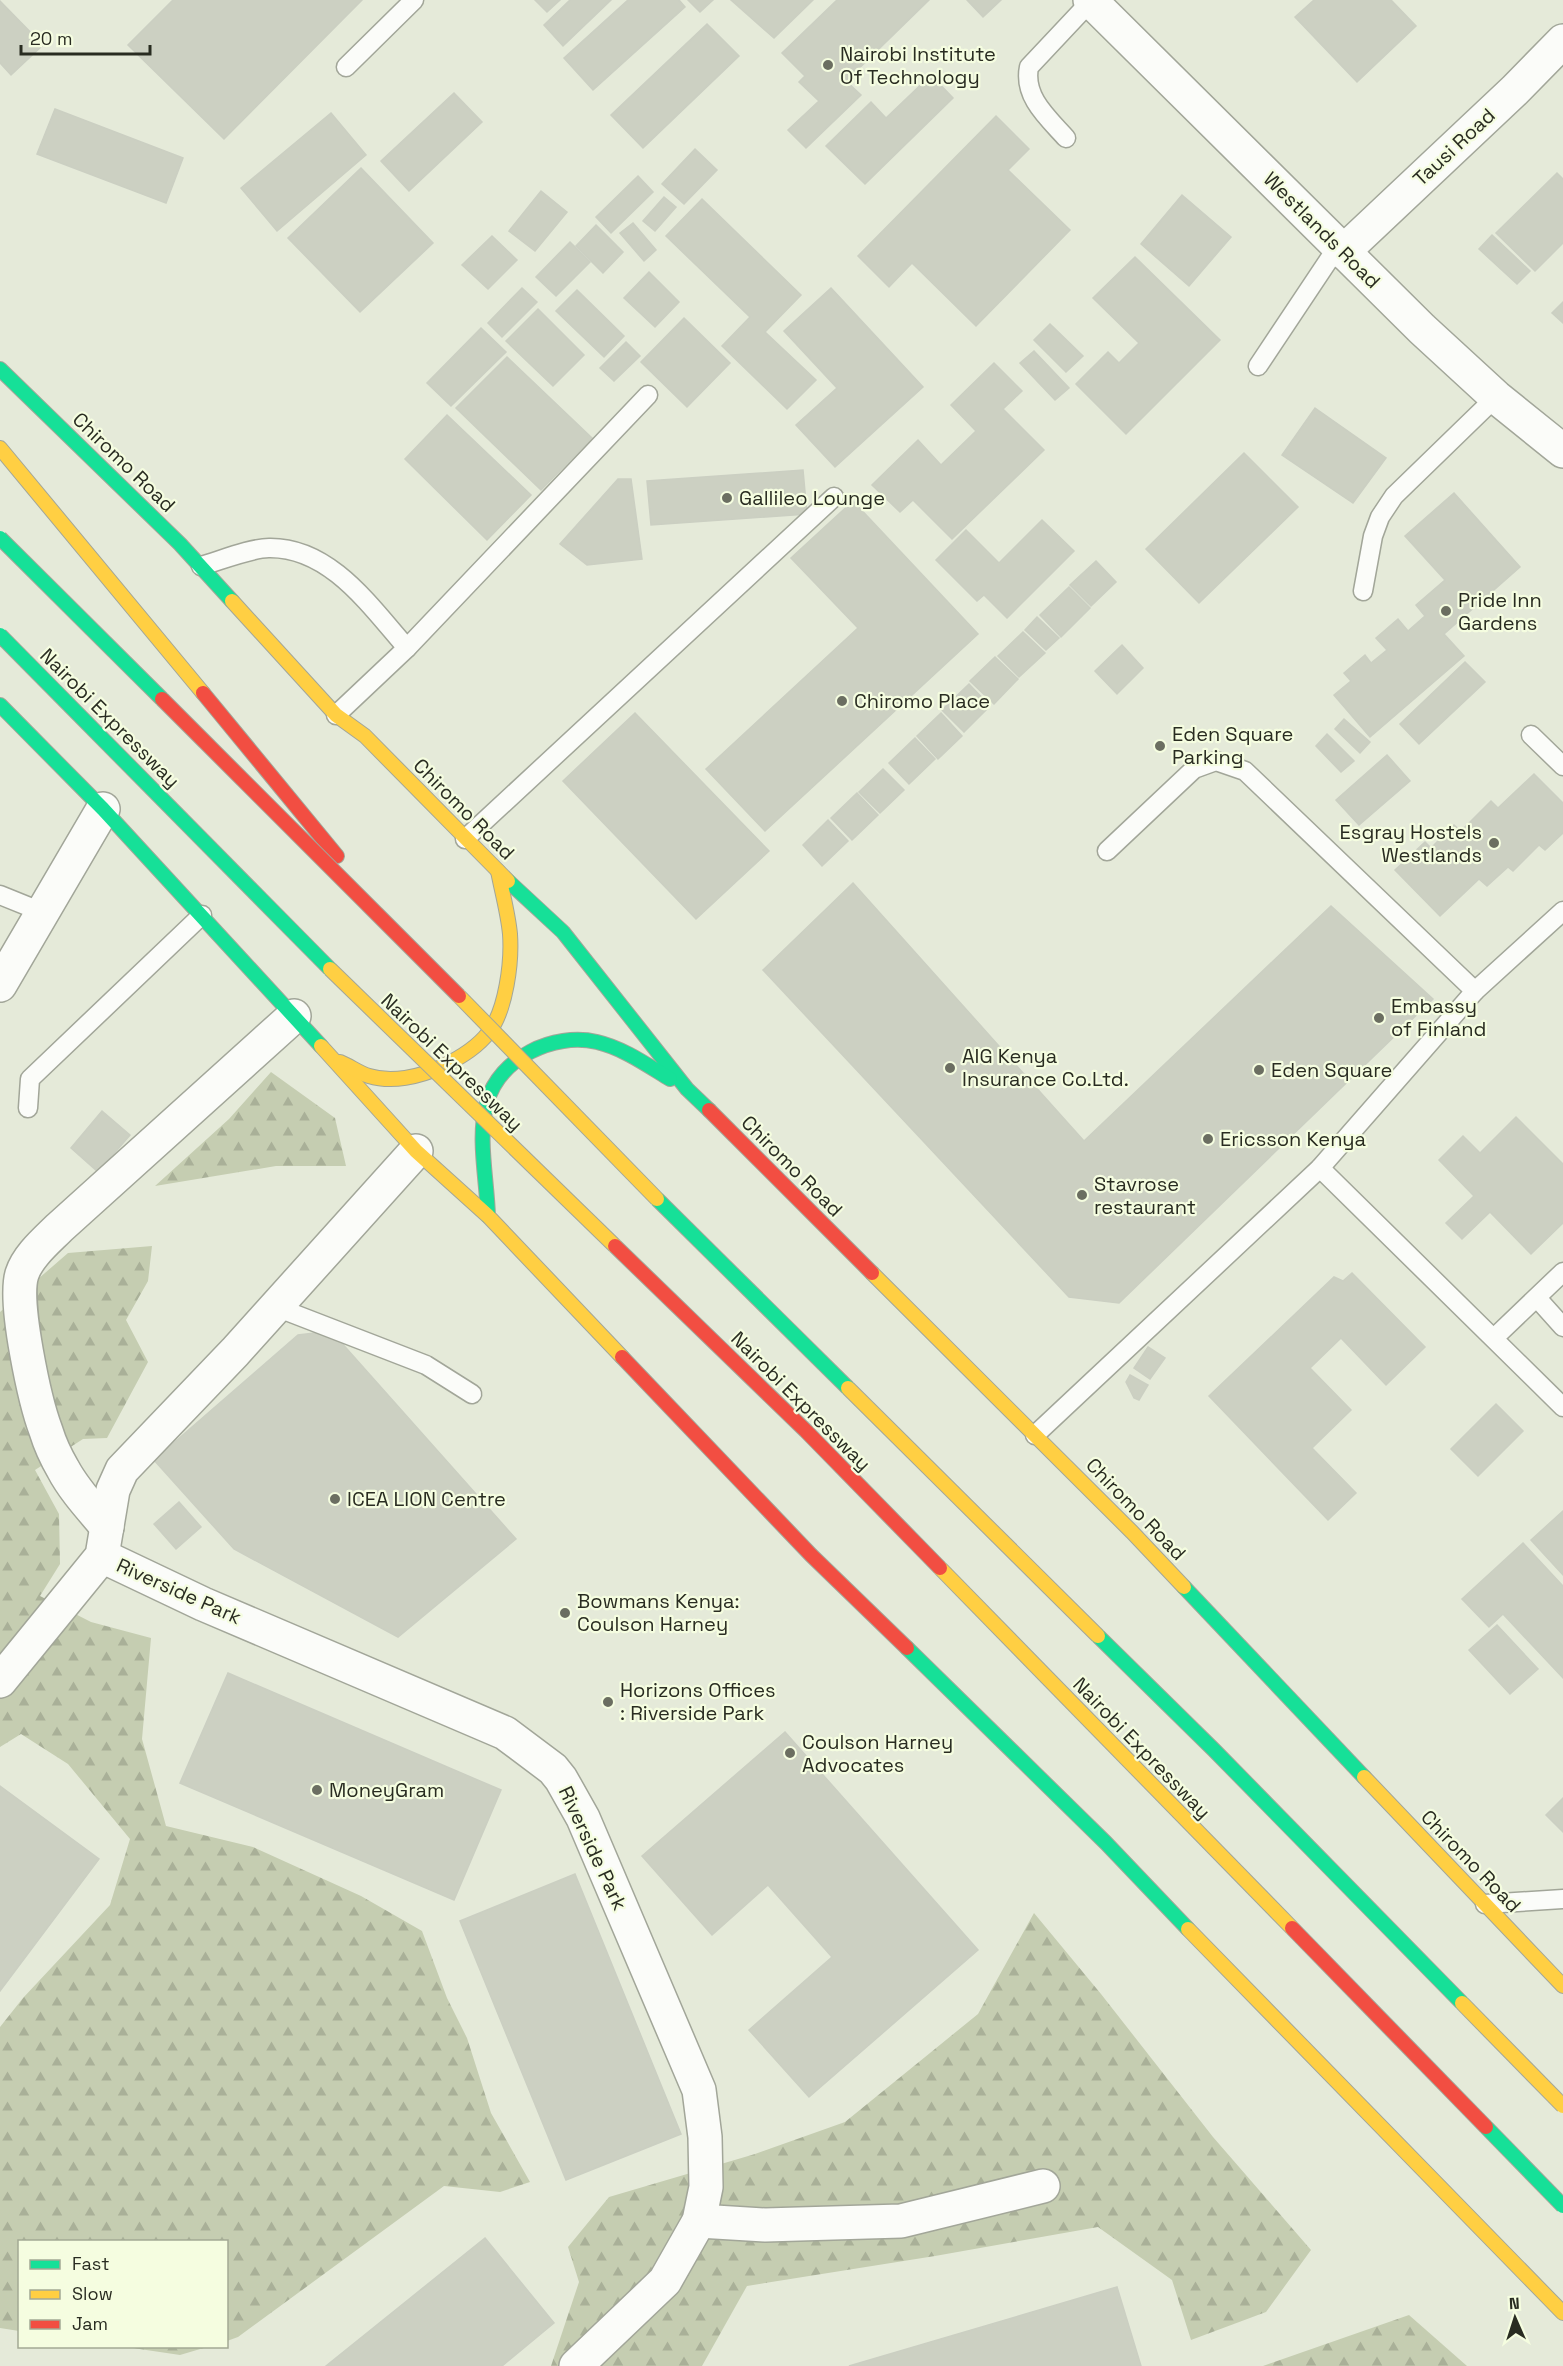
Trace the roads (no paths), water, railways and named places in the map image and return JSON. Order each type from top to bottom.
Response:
[{"type":"highway","name":"Chiromo Road","points":[[0,369],[201,566],[336,715],[365,736],[465,839],[563,933],[687,1089],[1132,1532],[1563,1986]]},
{"type":"highway","points":[[0,448],[417,952]]},
{"type":"highway","points":[[0,538],[417,952],[677,1219],[1214,1750],[1563,2106]]},
{"type":"highway","name":"Nairobi Expressway","points":[[0,635],[380,1020],[806,1431],[1563,2206]]},
{"type":"highway","points":[[0,705],[103,809],[202,915],[416,1151],[488,1216],[811,1555],[1106,1843],[1247,1991],[1563,2313]]},
{"type":"highway","points":[[332,1058],[370,1076],[425,1074],[452,1063],[488,1032],[505,991],[510,958],[510,938],[498,871]]},
{"type":"highway","points":[[488,1216],[488,1190],[483,1148],[487,1103],[496,1080],[509,1065],[528,1052],[565,1041],[595,1042],[622,1051],[687,1089]]},
{"type":"street","name":"Westlands Road","points":[[1091,0],[1422,329],[1496,397],[1563,451]]},
{"type":"street","name":"Tausi Road","points":[[1340,249],[1515,90],[1563,41]]},
{"type":"street","points":[[0,985],[103,809]]},
{"type":"street","points":[[104,1542],[64,1472],[45,1430],[33,1383],[21,1312],[19,1285],[23,1272],[28,1261],[59,1228],[294,1016]]},
{"type":"street","points":[[104,1542],[113,1490],[122,1470],[276,1307],[416,1151]]},
{"type":"street","name":"Riverside Park","points":[[0,1681],[104,1542],[203,1604],[505,1733],[553,1769],[583,1818],[699,2090],[705,2137],[706,2187],[699,2221],[665,2281],[576,2366]]},
{"type":"street","points":[[699,2221],[765,2225],[901,2221],[1043,2186]]},
{"type":"lane","points":[[346,67],[414,0]]},
{"type":"lane","points":[[1066,138],[1039,108],[1030,92],[1027,76],[1029,68],[1091,0]]},
{"type":"lane","points":[[1258,366],[1340,249]]},
{"type":"lane","points":[[336,715],[407,648],[648,395]]},
{"type":"lane","points":[[1363,591],[1373,536],[1380,517],[1394,496],[1496,397]]},
{"type":"lane","points":[[465,839],[834,497]]},
{"type":"lane","points":[[201,566],[267,548],[296,550],[325,564],[351,584],[407,648]]},
{"type":"lane","points":[[1531,735],[1563,766]]},
{"type":"lane","points":[[1107,851],[1194,769],[1216,761],[1245,771],[1475,991]]},
{"type":"lane","points":[[0,895],[42,912]]},
{"type":"lane","points":[[1035,1435],[1320,1168],[1475,991],[1563,911]]},
{"type":"lane","points":[[28,1108],[30,1079],[202,915]]},
{"type":"lane","points":[[1320,1168],[1563,1407]]},
{"type":"lane","points":[[1494,1338],[1563,1272]]},
{"type":"lane","points":[[1537,1298],[1563,1327]]},
{"type":"lane","points":[[276,1307],[426,1365],[472,1394]]},
{"type":"lane","points":[[1485,1904],[1563,1899]]},
{"type":"place","name":"Nairobi Institute Of Technology","points":[[828,65]]},
{"type":"place","name":"Gallileo Lounge","points":[[727,498]]},
{"type":"place","name":"Pride Inn Gardens","points":[[1446,611]]},
{"type":"place","name":"Chiromo Place","points":[[842,701]]},
{"type":"place","name":"Eden Square Parking","points":[[1160,746]]},
{"type":"place","name":"Esgray Hostels Westlands","points":[[1494,843]]},
{"type":"place","name":"Embassy of Finland","points":[[1379,1018]]},
{"type":"place","name":"AIG Kenya Insurance Co.Ltd.","points":[[950,1068]]},
{"type":"place","name":"Eden Square","points":[[1259,1070]]},
{"type":"place","name":"Ericsson Kenya","points":[[1208,1139]]},
{"type":"place","name":"Stavrose restaurant","points":[[1082,1195]]},
{"type":"place","name":"ICEA LION Centre","points":[[335,1499]]},
{"type":"place","name":"Bowmans Kenya: Coulson Harney","points":[[565,1613]]},
{"type":"place","name":"Horizons Offices : Riverside Park","points":[[608,1702]]},
{"type":"place","name":"Coulson Harney Advocates","points":[[790,1753]]},
{"type":"place","name":"MoneyGram","points":[[317,1790]]}]
